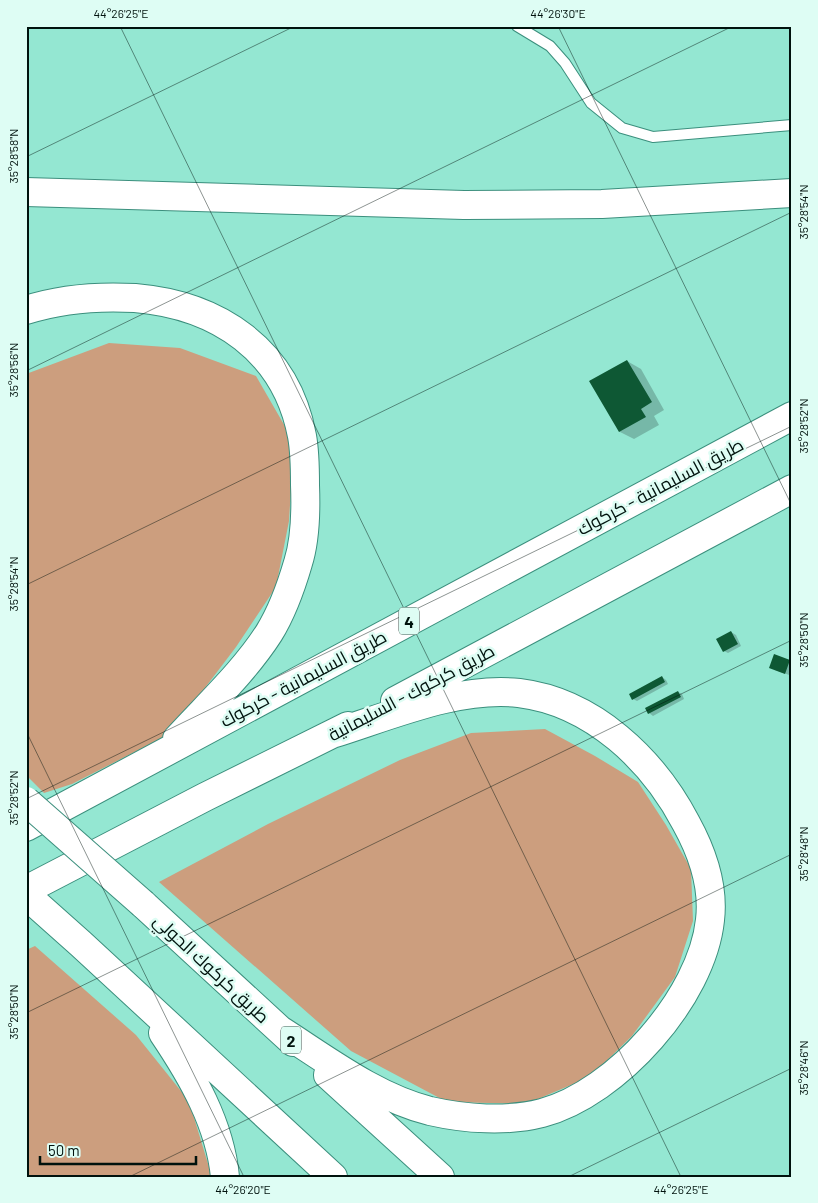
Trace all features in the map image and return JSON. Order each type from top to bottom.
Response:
[{"type":"highway","points":[[26,192],[509,205],[602,204],[792,193]]},
{"type":"highway","points":[[26,310],[68,301],[122,297],[188,307],[230,326],[255,347],[280,379],[291,399],[297,417],[304,446],[306,516],[299,561],[288,592],[268,633],[247,662],[163,754]]},
{"type":"highway","name":"طريق السليمانية - كركوك","points":[[26,827],[792,416]]},
{"type":"highway","name":"طريق كركوك - السليمانية","points":[[26,890],[205,797],[332,734],[792,489]]},
{"type":"highway","points":[[280,1030],[372,1087],[398,1100],[429,1111],[462,1117],[517,1116],[541,1113],[558,1107],[596,1087],[614,1074],[647,1042],[666,1020],[699,962],[711,918],[711,900],[703,860],[675,801],[645,762],[632,749],[602,726],[572,709],[521,693],[505,692],[470,695],[427,704],[332,734]]},
{"type":"highway","name":"طريق كركوك الحولي","points":[[26,801],[143,904],[440,1177]]},
{"type":"highway","points":[[26,895],[333,1177]]},
{"type":"highway","points":[[142,1000],[181,1061],[206,1106],[216,1132],[225,1177]]},
{"type":"lane","points":[[517,26],[550,46],[565,63],[591,103],[622,128],[652,137],[792,125]]},
{"type":"shaded area","points":[[109,343],[180,348],[256,376],[294,442],[289,521],[276,587],[236,647],[195,701],[162,738],[72,784],[44,793],[26,775],[26,374]]},
{"type":"shaded area","points":[[545,729],[638,782],[666,825],[691,869],[693,921],[675,977],[632,1036],[590,1077],[526,1104],[447,1102],[351,1051],[159,882],[268,824],[400,760],[471,733]]},
{"type":"shaded area","points":[[35,946],[136,1035],[189,1101],[212,1177],[26,1177],[26,950]]},
{"type":"building","points":[[627,360],[652,402],[641,409],[646,417],[619,432],[589,381]]},
{"type":"building","points":[[731,631],[738,644],[723,652],[716,639]]},
{"type":"building","points":[[774,654],[790,660],[785,674],[769,668]]},
{"type":"building","points":[[662,676],[665,682],[632,700],[629,694]]},
{"type":"building","points":[[678,691],[681,697],[648,714],[645,708]]}]
